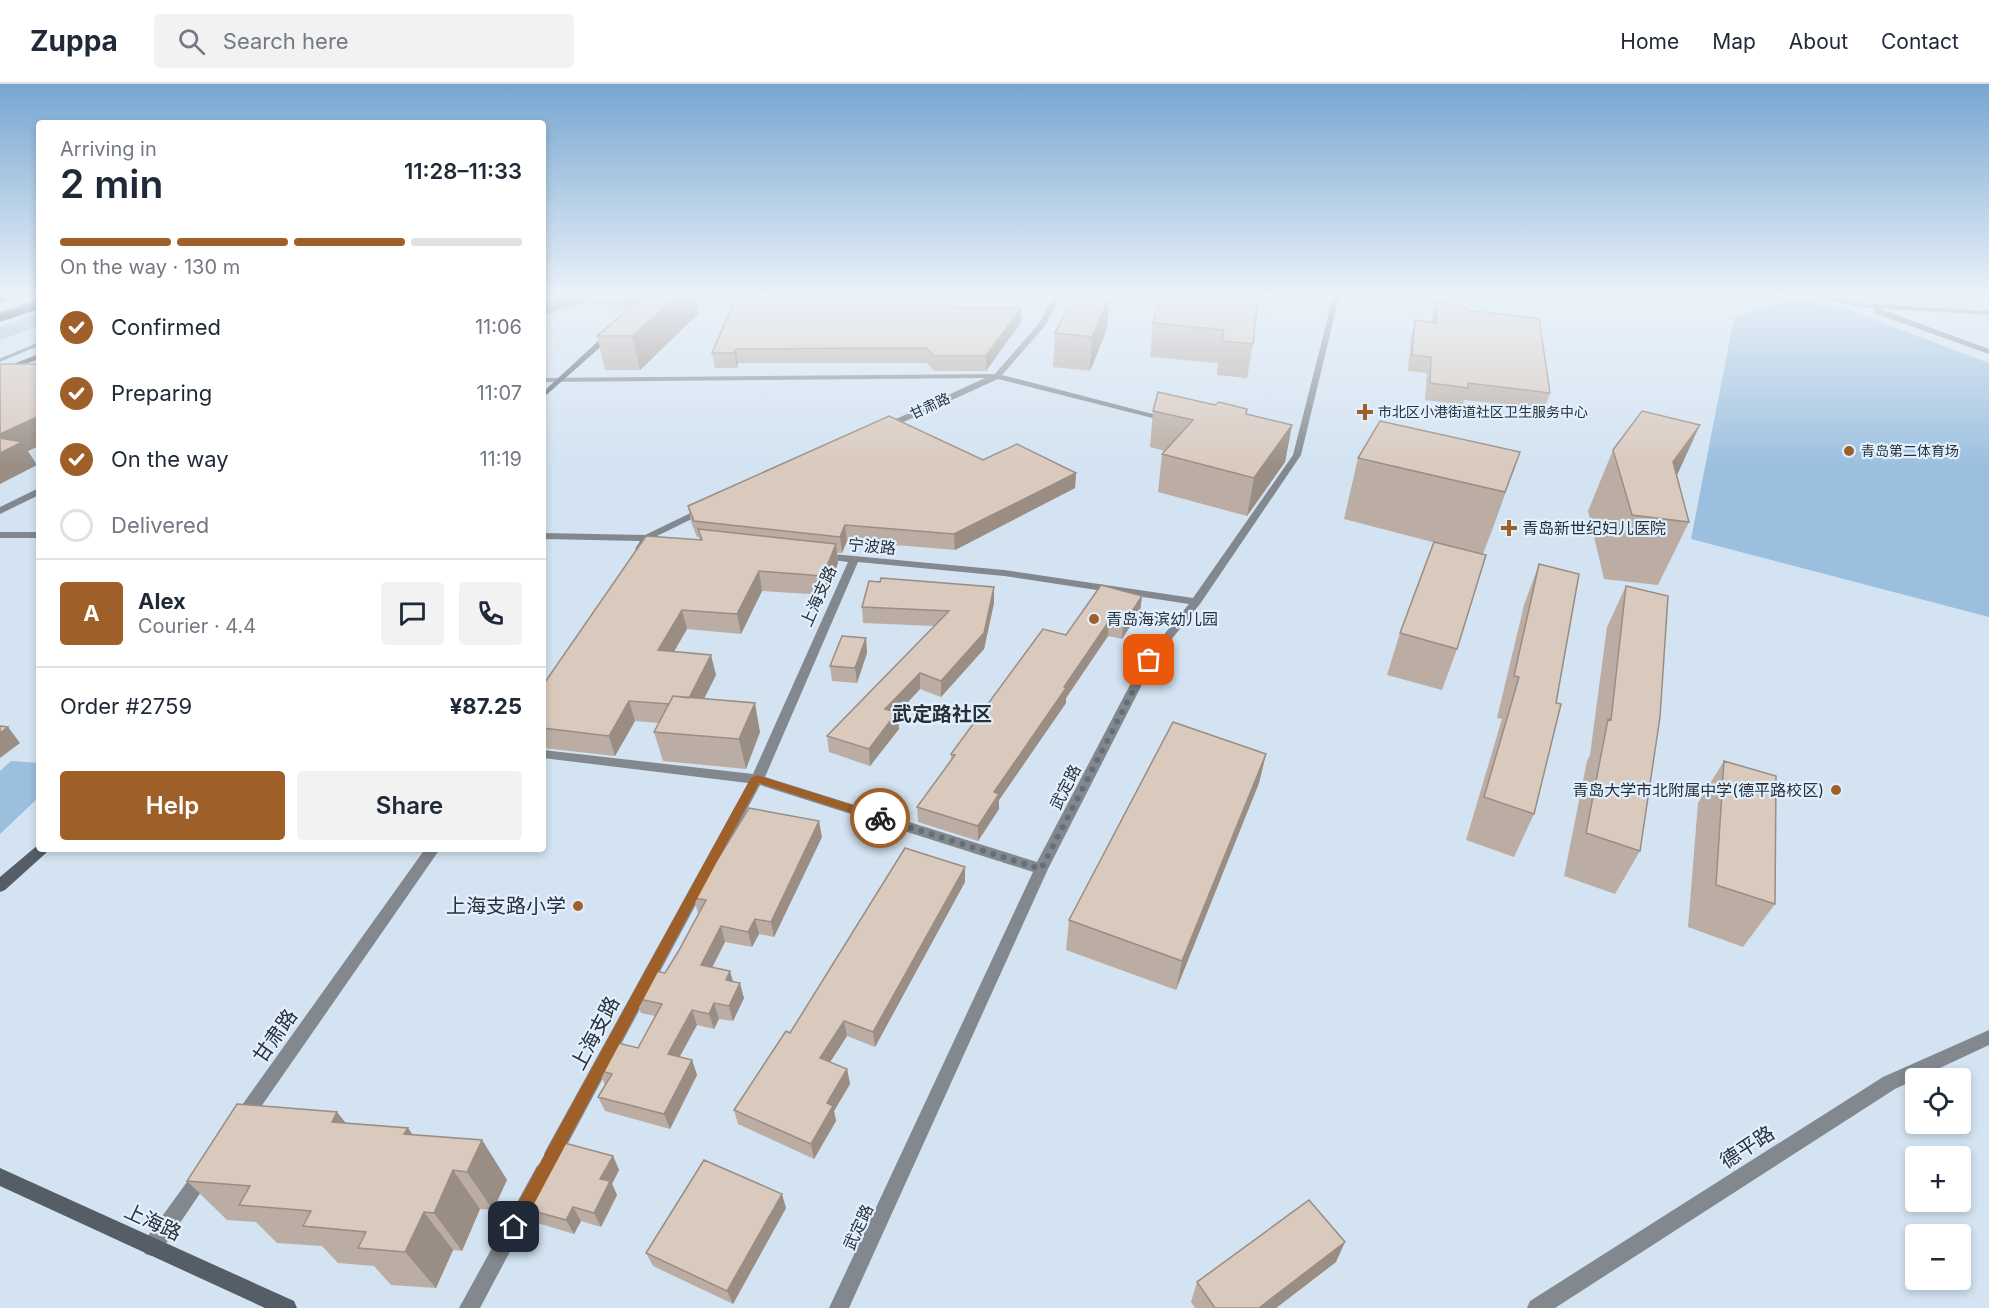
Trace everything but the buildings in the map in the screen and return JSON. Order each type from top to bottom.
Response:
[{"type":"street","points":[[546,393],[589,354]]},
{"type":"street","name":"甘肃路","points":[[878,430],[997,376],[1016,354]]},
{"type":"street","name":"武定路","points":[[838,1308],[1041,869],[1149,660],[1196,602],[1291,453],[1320,354]]},
{"type":"street","points":[[0,372],[36,357]]},
{"type":"street","points":[[546,380],[997,376],[1182,424]]},
{"type":"street","points":[[0,511],[36,493]]},
{"type":"street","points":[[635,556],[648,537],[717,504]]},
{"type":"street","points":[[0,535],[36,535]]},
{"type":"street","points":[[546,536],[648,537],[671,540]]},
{"type":"street","name":"宁波路","points":[[808,555],[1004,573],[1196,602]]},
{"type":"street","name":"上海支路","points":[[470,1308],[757,778],[854,560]]},
{"type":"street","points":[[546,754],[757,778],[1041,869]]},
{"type":"street","points":[[0,886],[38,852]]},
{"type":"street","name":"甘肃路","points":[[234,1130],[431,852]]},
{"type":"street","name":"德平路","points":[[1537,1308],[1889,1083],[1989,1037]]},
{"type":"street","points":[[152,1247],[214,1160]]},
{"type":"street","name":"上海路","points":[[0,1177],[287,1308]]},
{"type":"shaded area","name":"青岛第二体育场","points":[[1727,354],[1966,354],[1989,363],[1989,617],[1691,539]]},
{"type":"shaded area","points":[[11,761],[36,763],[36,800],[0,834],[0,771]]},
{"type":"railway","points":[[0,360],[14,354]]},
{"type":"way so far","points":[[880,818],[1041,869],[1149,660]]},
{"type":"place","name":"市北区小港街道社区卫生服务中心","points":[[1365,412]]},
{"type":"place","name":"青岛第二体育场","points":[[1849,451]]},
{"type":"place","name":"青岛新世纪妇儿医院","points":[[1509,528]]},
{"type":"place","name":"青岛海滨幼儿园","points":[[1094,619]]},
{"type":"place","name":"青岛大学市北附属中学(德平路校区)","points":[[1836,790]]},
{"type":"place","name":"上海支路小学","points":[[578,906]]},
{"type":"district","name":"武定路社区","points":[[942,714]]},
{"type":"route","points":[[514,1227],[757,778],[880,818]]}]
